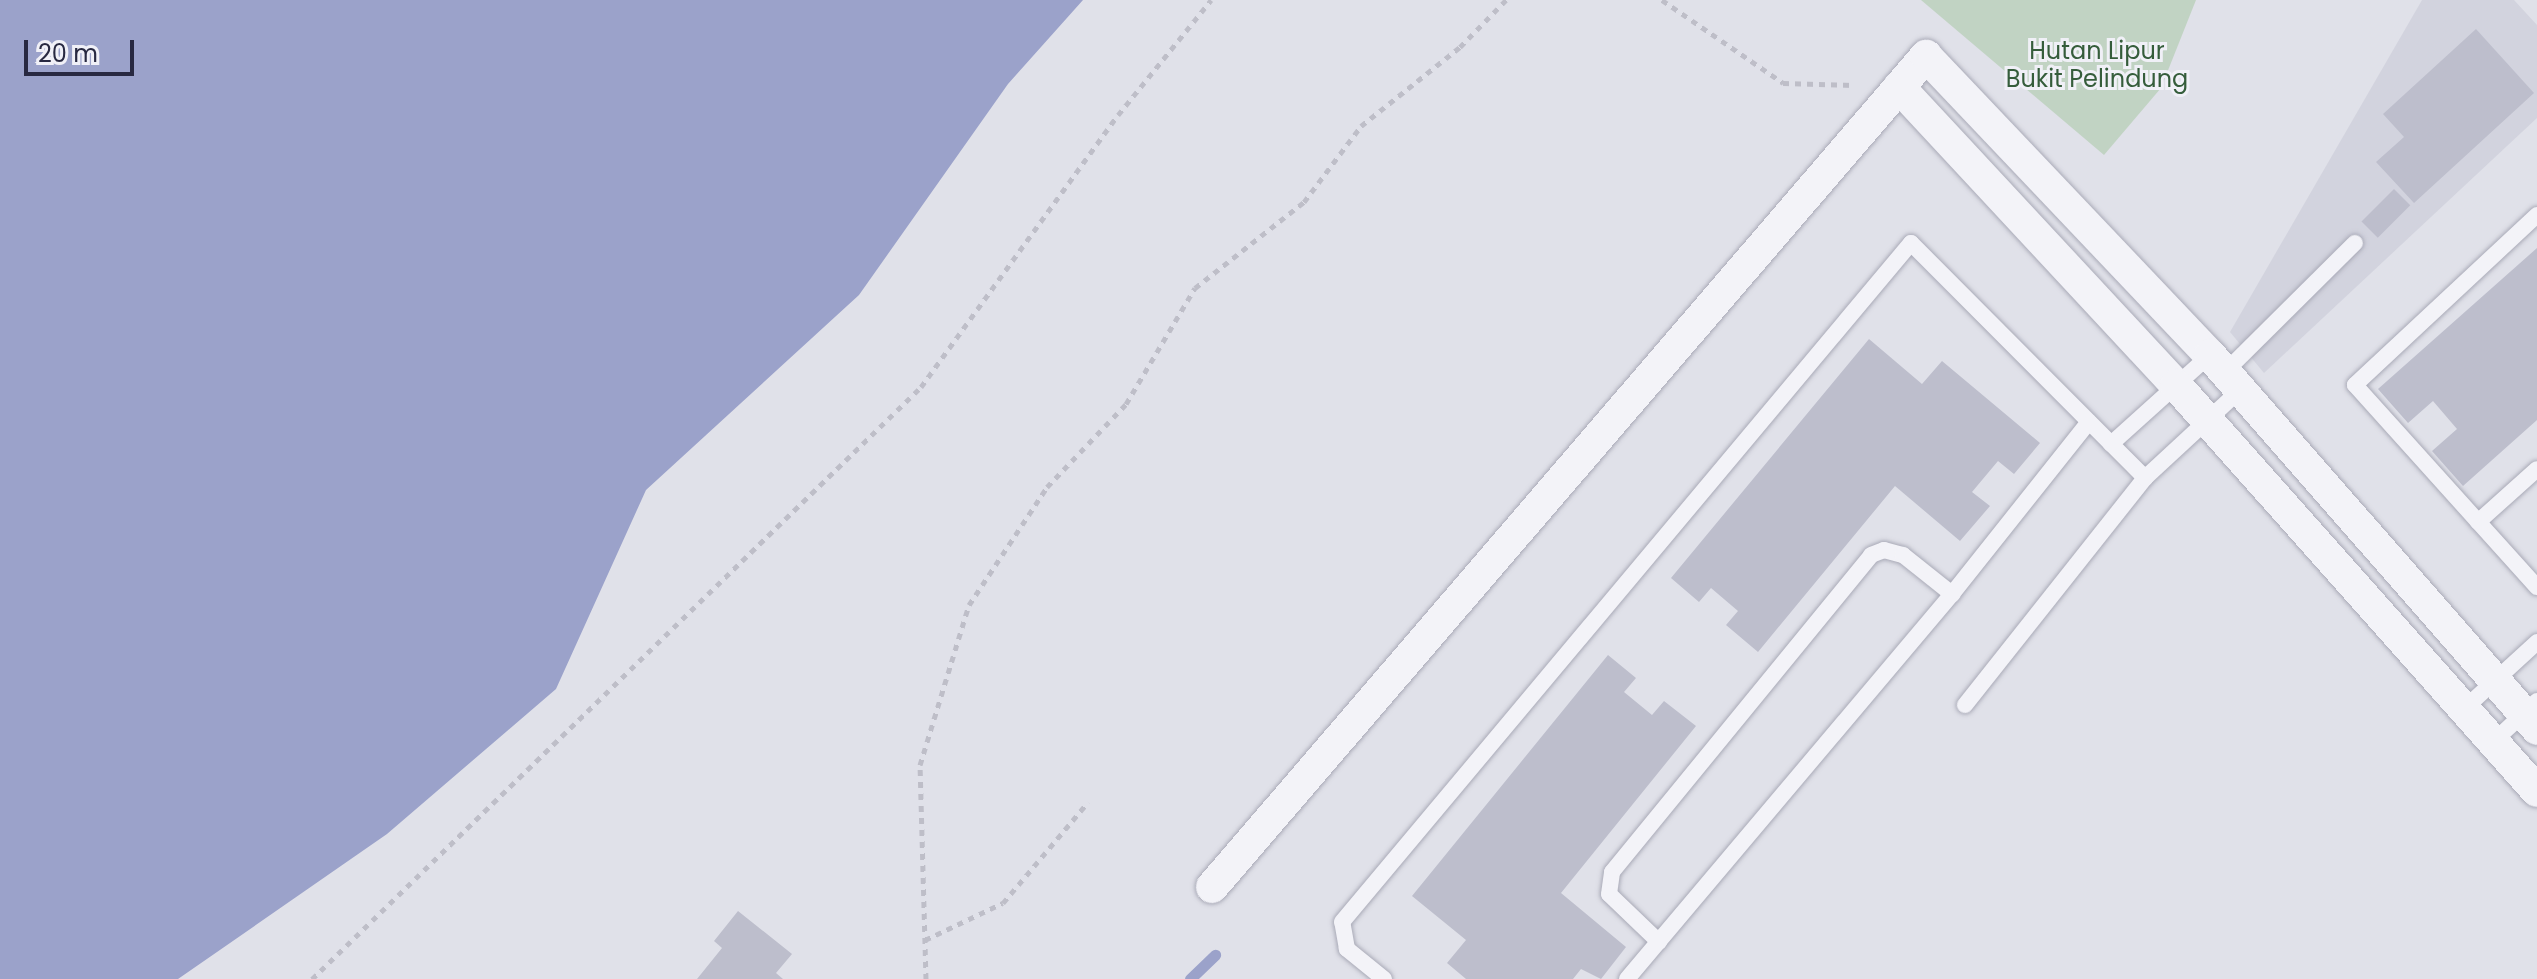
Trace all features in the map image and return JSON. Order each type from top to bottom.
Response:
[{"type":"street","points":[[1212,887],[1926,56],[2225,373],[2495,682],[2532,715]]},
{"type":"street","points":[[1899,87],[2208,420],[2537,791]]},
{"type":"lane","points":[[2537,215],[2355,385],[2537,587]]},
{"type":"lane","points":[[1384,979],[1347,949],[1342,922],[1911,243],[2145,478]]},
{"type":"lane","points":[[1965,705],[2145,478],[2208,420],[2225,373],[2355,243]]},
{"type":"lane","points":[[2111,444],[2176,385],[2225,373]]},
{"type":"lane","points":[[1627,979],[1952,594],[2089,422]]},
{"type":"lane","points":[[2478,522],[2537,469]]},
{"type":"lane","points":[[1659,942],[1609,894],[1612,872],[1871,555],[1884,550],[1903,555],[1952,594]]},
{"type":"lane","points":[[2464,709],[2537,642]]},
{"type":"lane","points":[[2493,742],[2532,715]]},
{"type":"path","points":[[312,979],[921,387],[1118,115],[1211,0]]},
{"type":"path","points":[[926,979],[920,765],[969,605],[1047,487],[1126,404],[1195,288],[1304,202],[1353,133],[1460,47],[1506,0]]},
{"type":"path","points":[[1662,0],[1783,83],[1899,87]]},
{"type":"path","points":[[925,940],[1003,903],[1088,802]]},
{"type":"shaded area","points":[[2422,0],[2514,0],[2537,25],[2537,118],[2264,373],[2230,332]]},
{"type":"green space","name":"Hutan Lipur Bukit Pelindung","points":[[1921,0],[2196,0],[2161,88],[2104,155]]},
{"type":"water","points":[[0,0],[1083,0],[1008,84],[859,295],[646,490],[556,689],[387,834],[178,979],[0,979]]},
{"type":"building","points":[[2476,29],[2534,93],[2414,203],[2376,162],[2404,137],[2383,114]]},
{"type":"building","points":[[2394,189],[2410,205],[2378,238],[2361,222]]},
{"type":"building","points":[[2537,248],[2537,420],[2463,486],[2432,451],[2457,429],[2433,401],[2408,423],[2378,389]]},
{"type":"building","points":[[1869,339],[1922,384],[1942,361],[2040,443],[2014,474],[1998,461],[1972,492],[1990,506],[1960,541],[1895,486],[1758,652],[1726,625],[1738,611],[1711,588],[1699,602],[1671,578]]},
{"type":"building","points":[[1608,655],[1636,678],[1624,692],[1652,715],[1664,701],[1696,726],[1561,893],[1626,947],[1601,979],[1581,969],[1573,979],[1466,979],[1447,963],[1466,940],[1412,896]]},
{"type":"building","points":[[738,911],[792,954],[776,973],[783,979],[697,979],[722,948],[714,941]]},
{"type":"waterway","points":[[1190,979],[1215,955]]}]
